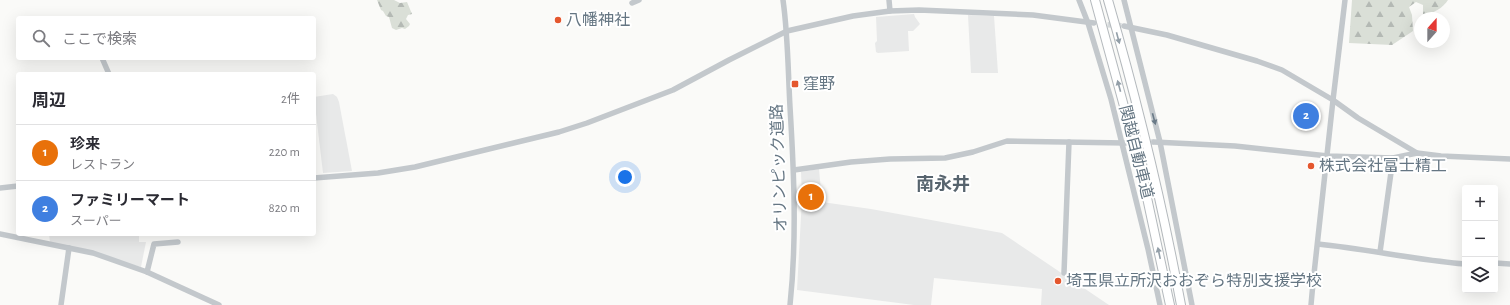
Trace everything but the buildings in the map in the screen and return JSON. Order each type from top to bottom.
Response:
[{"type":"highway","name":"関越自動車道","points":[[1095,0],[1140,165],[1170,305]]},
{"type":"highway","name":"関越自動車道","points":[[1108,0],[1151,162],[1181,305]]},
{"type":"street","points":[[632,3],[638,0]]},
{"type":"street","name":"オリンピック道路","points":[[783,0],[787,31],[794,170],[794,241],[790,305]]},
{"type":"street","points":[[889,0],[890,11]]},
{"type":"street","points":[[1080,0],[1088,22],[1123,143],[1160,305]]},
{"type":"street","points":[[1124,0],[1127,27],[1157,142],[1192,305]]},
{"type":"street","points":[[1312,305],[1345,0]]},
{"type":"street","points":[[316,178],[378,173],[415,167],[573,128],[673,90],[787,31],[853,16],[890,11],[919,10],[1000,13],[1094,23]]},
{"type":"street","points":[[1127,27],[1167,34],[1282,70],[1334,100],[1358,118],[1417,153]]},
{"type":"street","points":[[103,60],[108,72]]},
{"type":"street","points":[[794,170],[851,162],[890,159],[945,158],[973,152],[1007,141],[1123,143]]},
{"type":"street","points":[[1064,273],[1069,142]]},
{"type":"street","points":[[1157,142],[1235,146],[1328,156],[1393,158],[1417,153],[1450,157],[1510,159]]},
{"type":"street","points":[[1380,252],[1393,158]]},
{"type":"street","points":[[0,188],[16,186]]},
{"type":"street","points":[[0,234],[93,253],[147,272],[219,305]]},
{"type":"street","points":[[147,272],[154,244],[178,242]]},
{"type":"street","points":[[1318,244],[1462,264]]},
{"type":"street","points":[[61,305],[69,248]]},
{"type":"street","points":[[1498,263],[1510,264]]},
{"type":"shaded area","points":[[914,14],[920,24],[913,31],[908,31],[909,51],[876,52],[876,17]]},
{"type":"shaded area","points":[[968,15],[994,16],[998,73],[971,73]]},
{"type":"shaded area","points":[[333,94],[337,97],[352,171],[323,173],[316,114],[316,97]]},
{"type":"shaded area","points":[[819,169],[822,202],[871,209],[1002,233],[1109,305],[1041,305],[1042,289],[934,278],[931,305],[914,305],[797,290],[802,198],[801,172]]},
{"type":"shaded area","points":[[49,236],[139,236],[139,242],[146,242],[141,267],[50,242]]},
{"type":"green space","points":[[377,0],[394,0],[400,3],[407,2],[412,14],[408,15],[406,19],[410,24],[409,26],[405,29],[402,28],[396,30],[392,28],[389,17],[386,16],[381,10]]},
{"type":"green space","points":[[1352,0],[1448,0],[1443,6],[1432,12],[1423,12],[1423,5],[1416,2],[1409,7],[1412,15],[1413,31],[1392,45],[1349,43]]},
{"type":"tunnel","points":[[1099,24],[1124,26]]},
{"type":"tunnel","points":[[1125,143],[1154,142]]},
{"type":"place","name":"八幡神社","points":[[558,20]]},
{"type":"place","name":"窪野","points":[[795,84]]},
{"type":"place","name":"ファミリーマート","points":[[1306,116]]},
{"type":"place","name":"株式会社富士精工","points":[[1311,166]]},
{"type":"place","name":"珍来","points":[[811,197]]},
{"type":"place","name":"埼玉県立所沢おおぞら特別支援学校","points":[[1058,281]]},
{"type":"district","name":"南永井","points":[[943,185]]}]
